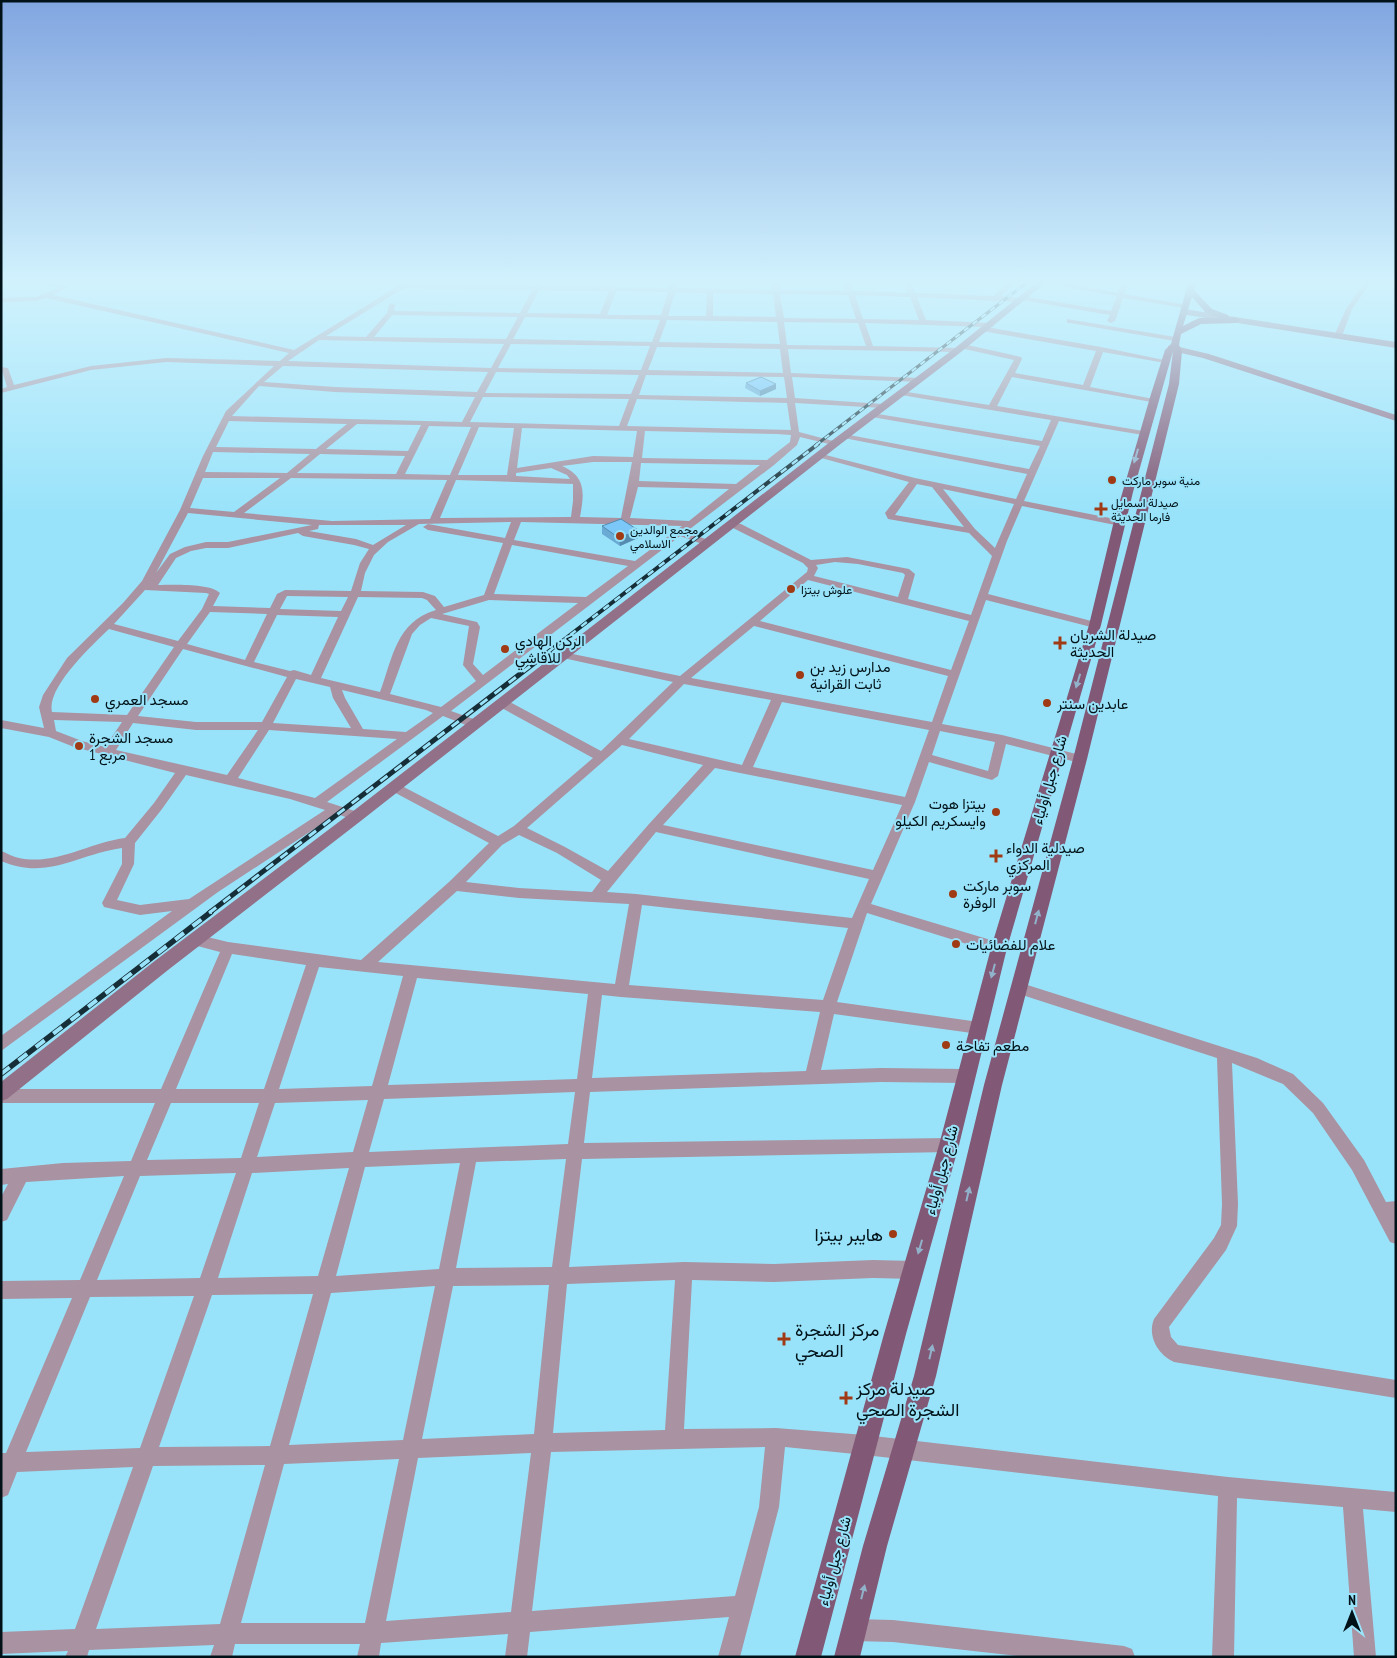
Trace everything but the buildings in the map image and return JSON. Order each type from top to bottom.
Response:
[{"type":"main road","name":"شارع جبل أولياء","points":[[808,1657],[949,1144],[999,948],[1095,625],[1143,433],[1169,357]]},
{"type":"main road","name":"شارع جبل أولياء","points":[[847,1657],[902,1450],[925,1376],[993,1085],[1080,760],[1174,384],[1173,357]]},
{"type":"street","points":[[146,587],[185,510],[226,418],[238,402],[288,357]]},
{"type":"street","points":[[464,425],[499,357]]},
{"type":"street","points":[[622,429],[649,357]]},
{"type":"street","points":[[318,803],[443,711],[635,564],[680,533],[794,443],[795,433],[785,357]]},
{"type":"street","points":[[1,1092],[818,456],[948,357]]},
{"type":"street","points":[[992,408],[1017,358],[1013,357]]},
{"type":"street","points":[[1086,387],[1098,357]]},
{"type":"street","points":[[1210,357],[1396,418]]},
{"type":"street","points":[[1,391],[91,368],[166,360],[492,370],[789,375],[920,380]]},
{"type":"street","points":[[1,369],[5,370],[11,387]]},
{"type":"street","points":[[1010,374],[1154,401]]},
{"type":"street","points":[[257,384],[348,392],[791,401],[883,406]]},
{"type":"street","points":[[900,393],[1143,433]]},
{"type":"street","points":[[872,415],[1044,444]]},
{"type":"street","points":[[226,418],[795,433],[1031,472]]},
{"type":"street","points":[[812,1078],[828,1007],[856,924],[909,802],[997,555],[1031,472],[1056,418]]},
{"type":"street","points":[[237,514],[290,475],[354,422]]},
{"type":"street","points":[[399,477],[426,424]]},
{"type":"street","points":[[434,521],[454,479],[475,426]]},
{"type":"street","points":[[512,474],[518,426]]},
{"type":"street","points":[[625,521],[634,484],[641,430]]},
{"type":"street","points":[[211,449],[411,454]]},
{"type":"street","points":[[818,456],[915,481],[1120,523]]},
{"type":"street","points":[[200,475],[454,479],[512,474],[552,465],[593,459],[770,463]]},
{"type":"street","points":[[552,465],[570,473],[577,482],[578,501],[575,520]]},
{"type":"street","points":[[512,474],[577,482]]},
{"type":"street","points":[[915,481],[890,512],[891,517],[972,531]]},
{"type":"street","points":[[634,484],[737,487]]},
{"type":"street","points":[[935,485],[972,531],[997,555]]},
{"type":"street","points":[[185,510],[332,524],[517,519],[691,524]]},
{"type":"street","points":[[488,597],[517,519]]},
{"type":"street","points":[[315,678],[343,614],[358,586],[361,573],[374,548],[385,539],[418,523],[509,542],[635,564]]},
{"type":"street","points":[[51,734],[46,698],[56,681],[71,660],[146,587],[173,556],[188,549],[206,545],[228,545],[332,524]]},
{"type":"street","points":[[732,524],[750,531],[782,551],[810,563],[828,559],[848,559],[906,571],[910,574],[910,578],[902,601]]},
{"type":"street","points":[[291,532],[329,537],[374,548]]},
{"type":"street","points":[[680,533],[708,543]]},
{"type":"street","points":[[364,966],[454,886],[498,842],[518,829],[600,756],[620,741],[682,680],[808,577],[813,568],[810,563]]},
{"type":"street","points":[[808,577],[974,619]]},
{"type":"street","points":[[109,751],[157,678],[207,609],[214,594],[212,591],[146,587]]},
{"type":"street","points":[[248,664],[281,596],[285,593],[423,595],[431,598],[442,611]]},
{"type":"street","points":[[982,596],[1095,625]]},
{"type":"street","points":[[384,695],[407,633],[416,623],[430,615],[488,597],[588,600]]},
{"type":"street","points":[[207,609],[343,614]]},
{"type":"street","points":[[430,615],[473,624],[475,627],[468,662],[471,670],[482,681]]},
{"type":"street","points":[[752,622],[954,674]]},
{"type":"street","points":[[106,625],[248,664],[384,695],[443,711],[475,724]]},
{"type":"street","points":[[563,655],[682,680],[1002,739],[1057,752],[1080,760]]},
{"type":"street","points":[[230,780],[266,726],[294,673]]},
{"type":"street","points":[[334,683],[338,698],[360,732]]},
{"type":"street","points":[[746,769],[778,698]]},
{"type":"street","points":[[502,703],[600,756]]},
{"type":"street","points":[[47,716],[131,720],[196,726],[266,726],[408,736]]},
{"type":"street","points":[[1,724],[51,734],[78,744],[148,763],[230,780],[318,803],[357,816]]},
{"type":"street","points":[[925,757],[992,776],[1002,739]]},
{"type":"street","points":[[620,741],[712,763],[909,802]]},
{"type":"street","points":[[595,898],[609,878],[653,827],[712,763]]},
{"type":"street","points":[[182,771],[158,806],[129,842],[128,864],[109,903],[140,910],[191,904]]},
{"type":"street","points":[[394,787],[498,842]]},
{"type":"street","points":[[1,1044],[191,904],[269,850],[336,809]]},
{"type":"street","points":[[653,827],[878,876]]},
{"type":"street","points":[[518,829],[561,850],[609,878]]},
{"type":"street","points":[[1,856],[11,862],[53,864],[114,842],[129,842]]},
{"type":"street","points":[[454,886],[519,893],[636,899],[856,924]]},
{"type":"street","points":[[621,991],[636,899]]},
{"type":"street","points":[[864,907],[999,948]]},
{"type":"street","points":[[195,940],[228,948],[314,961],[506,981],[828,1007],[979,1028]]},
{"type":"street","points":[[1,1488],[6,1463],[84,1289],[228,948]]},
{"type":"street","points":[[79,1648],[206,1287],[314,961]]},
{"type":"street","points":[[221,1657],[412,970]]},
{"type":"street","points":[[1018,988],[1252,1063],[1288,1079],[1318,1108],[1389,1209],[1396,1236]]},
{"type":"street","points":[[516,1657],[542,1444],[559,1276],[596,989]]},
{"type":"street","points":[[1224,1054],[1231,1216],[1220,1244],[1160,1325],[1163,1342],[1174,1353],[1396,1389]]},
{"type":"street","points":[[1,1096],[270,1096],[881,1075],[965,1076]]},
{"type":"street","points":[[1,1177],[135,1167],[247,1165],[359,1158],[469,1156],[576,1150],[949,1144]]},
{"type":"street","points":[[368,1657],[469,1156]]},
{"type":"street","points":[[1,1214],[22,1174]]},
{"type":"street","points":[[1,1290],[324,1285],[446,1277],[559,1276],[684,1271],[774,1274],[873,1269],[914,1270]]},
{"type":"street","points":[[674,1439],[684,1271]]},
{"type":"street","points":[[6,1463],[146,1457],[278,1456],[542,1444],[776,1437],[865,1445],[1228,1487],[1396,1502]]},
{"type":"street","points":[[729,1657],[769,1507],[776,1437]]},
{"type":"street","points":[[1223,1657],[1228,1487]]},
{"type":"street","points":[[1352,1498],[1365,1657]]},
{"type":"street","points":[[1,1643],[79,1648],[227,1634],[372,1633],[742,1606]]},
{"type":"street","points":[[853,1630],[893,1631],[1124,1657]]},
{"type":"railway","points":[[816,445],[930,357]]},
{"type":"railway","points":[[548,652],[818,444]]},
{"type":"railway","points":[[209,913],[550,651]]},
{"type":"railway","points":[[1,1074],[211,912]]},
{"type":"place","name":"منية سوبر ماركت","points":[[1112,480]]},
{"type":"place","name":"صيدلة اسمايل فارما الحديثة","points":[[1101,509]]},
{"type":"place","name":"مجمع الوالدين الاسلامي","points":[[620,536]]},
{"type":"place","name":"علوش بيتزا","points":[[791,589]]},
{"type":"place","name":"صيدلة الشريان الحديثة","points":[[1060,643]]},
{"type":"place","name":"الركن الهادي للاقاشي","points":[[505,649]]},
{"type":"place","name":"مدارس زيد بن ثابت القرانية","points":[[800,675]]},
{"type":"place","name":"مسجد العمري","points":[[95,699]]},
{"type":"place","name":"عابدين سنتر","points":[[1047,703]]},
{"type":"place","name":"مسجد الشجرة مربع 1","points":[[79,746]]},
{"type":"place","name":"بيتزا هوت وايسكريم الكيلو","points":[[996,812]]},
{"type":"place","name":"صيدلية الدواء المركزي","points":[[996,856]]},
{"type":"place","name":"سوبر ماركت الوفرة","points":[[953,894]]},
{"type":"place","name":"علام للفضائيات","points":[[956,944]]},
{"type":"place","name":"مطعم تفاحة","points":[[946,1045]]},
{"type":"place","name":"هايبر بيتزا","points":[[893,1234]]},
{"type":"place","name":"مركز الشجرة الصحي","points":[[784,1339]]},
{"type":"place","name":"صيدلة مركز الشجرة الصحي","points":[[846,1398]]}]
